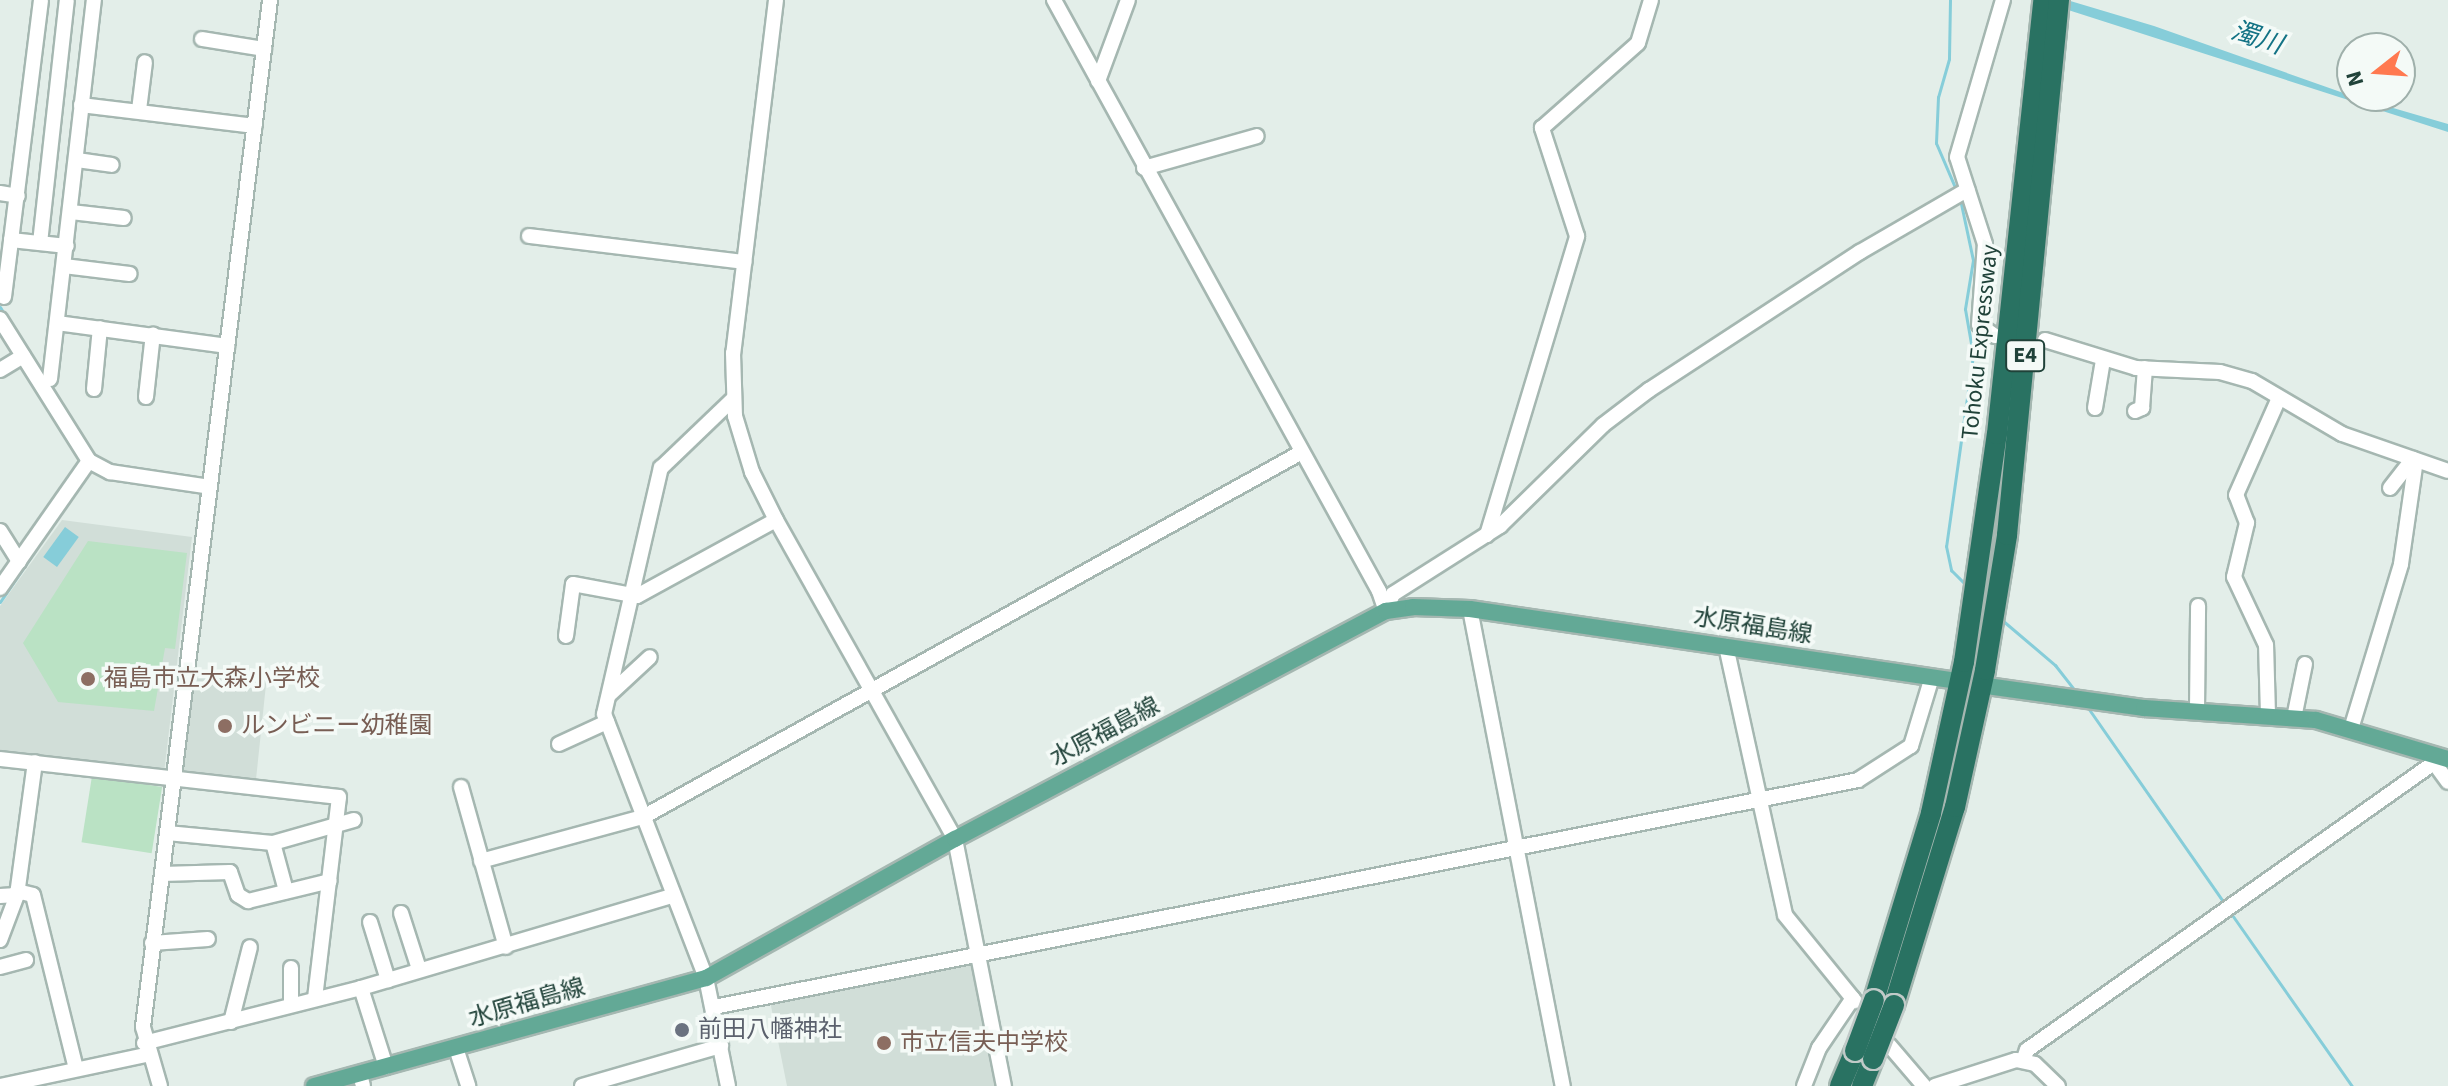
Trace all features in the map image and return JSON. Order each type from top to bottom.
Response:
[{"type":"highway","name":"E4","points":[[2040,106],[2043,0]]},
{"type":"highway","name":"E4","points":[[2040,106],[2059,0]]},
{"type":"highway","name":"Tohoku Expressway","points":[[1869,1001],[1931,813],[1964,662],[2040,106]]},
{"type":"highway","name":"Tohoku Expressway","points":[[1986,678],[1996,601],[2040,106]]},
{"type":"highway","name":"E4","points":[[1862,1086],[1872,1052],[1869,1001],[1955,807],[1986,678]]},
{"type":"highway","name":"E4","points":[[1840,1086],[1872,1052]]},
{"type":"main road","name":"水原福島線","points":[[314,1086],[362,1080],[386,1067],[706,978],[955,839],[1386,611],[1413,607],[1470,609],[1950,680]]},
{"type":"main road","points":[[1986,678],[2081,699],[2294,718],[2351,729],[2442,760]]},
{"type":"street","points":[[4,297],[41,0]]},
{"type":"street","points":[[40,243],[67,0]]},
{"type":"street","points":[[50,379],[94,0]]},
{"type":"street","points":[[160,1086],[147,1049],[152,943],[270,0]]},
{"type":"street","points":[[776,0],[744,262],[733,399],[744,452],[776,520],[955,839],[1004,1086]]},
{"type":"street","points":[[1054,0],[1386,611]]},
{"type":"street","points":[[1098,81],[1128,0]]},
{"type":"street","points":[[1487,535],[1577,236],[1542,128],[1638,43],[1651,0]]},
{"type":"street","points":[[1995,336],[1979,325],[1985,244],[1957,157],[2003,0]]},
{"type":"street","points":[[202,39],[264,49]]},
{"type":"street","points":[[139,110],[145,62]]},
{"type":"street","points":[[81,105],[255,126]]},
{"type":"street","points":[[1144,168],[1257,136]]},
{"type":"street","points":[[77,160],[112,165]]},
{"type":"street","points":[[1386,611],[1393,594],[1487,535],[1603,425],[1649,390],[1869,246],[1967,190]]},
{"type":"street","points":[[0,193],[18,196]]},
{"type":"street","points":[[71,212],[124,218]]},
{"type":"street","points":[[529,236],[744,262]]},
{"type":"street","points":[[11,240],[67,246]]},
{"type":"street","points":[[64,266],[130,274]]},
{"type":"street","points":[[0,319],[89,461],[110,472],[210,487]]},
{"type":"street","points":[[57,323],[227,346]]},
{"type":"street","points":[[94,389],[100,328]]},
{"type":"street","points":[[146,397],[153,334]]},
{"type":"street","points":[[2045,340],[2103,360],[2145,368],[2220,372],[2252,381],[2342,434],[2448,471]]},
{"type":"street","points":[[0,370],[23,356]]},
{"type":"street","points":[[2095,408],[2103,360]]},
{"type":"street","points":[[2135,411],[2142,408],[2145,368]]},
{"type":"street","points":[[2268,715],[2266,645],[2234,577],[2247,523],[2236,495],[2279,398]]},
{"type":"street","points":[[728,1086],[706,978],[687,921],[672,896],[607,722],[628,595],[661,468],[733,399]]},
{"type":"street","points":[[481,861],[643,817],[1302,452]]},
{"type":"street","points":[[2390,488],[2415,459]]},
{"type":"street","points":[[2351,729],[2401,564],[2415,459]]},
{"type":"street","points":[[0,588],[89,461]]},
{"type":"street","points":[[566,636],[573,584],[637,596],[776,520]]},
{"type":"street","points":[[0,531],[19,561]]},
{"type":"street","points":[[2197,710],[2198,606]]},
{"type":"street","points":[[1470,609],[1563,1086]]},
{"type":"street","points":[[1726,646],[1757,800],[1785,915],[1869,1001],[1819,1048],[1804,1086]]},
{"type":"street","points":[[610,694],[650,657]]},
{"type":"street","points":[[2294,718],[2305,664]]},
{"type":"street","points":[[714,1007],[1858,780],[1911,746],[1932,677]]},
{"type":"street","points":[[559,744],[607,722]]},
{"type":"street","points":[[0,759],[339,797],[315,999]]},
{"type":"street","points":[[2023,1061],[2027,1050],[2442,760],[2448,782]]},
{"type":"street","points":[[0,940],[17,893],[35,762]]},
{"type":"street","points":[[461,787],[506,947]]},
{"type":"street","points":[[167,833],[273,843],[354,820]]},
{"type":"street","points":[[273,843],[286,891]]},
{"type":"street","points":[[162,874],[230,872],[238,895],[248,901],[330,881]]},
{"type":"street","points":[[0,896],[17,893],[33,895],[76,1069]]},
{"type":"street","points":[[0,1086],[56,1078],[76,1069],[231,1022],[506,947],[672,896]]},
{"type":"street","points":[[401,913],[419,969]]},
{"type":"street","points":[[370,922],[388,980]]},
{"type":"street","points":[[152,943],[208,939]]},
{"type":"street","points":[[231,1022],[250,947]]},
{"type":"street","points":[[0,967],[26,960]]},
{"type":"street","points":[[291,968],[291,1005]]},
{"type":"street","points":[[361,988],[386,1067]]},
{"type":"street","points":[[582,1086],[721,1046]]},
{"type":"street","points":[[456,1048],[468,1086]]},
{"type":"street","points":[[1872,1052],[1924,1086]]},
{"type":"street","points":[[1935,1086],[2023,1061]]},
{"type":"street","points":[[2023,1061],[2058,1086]]},
{"type":"shaded area","name":"福島市立大森小学校","points":[[62,520],[192,537],[164,773],[0,753],[0,606]]},
{"type":"shaded area","name":"ルンビニー幼稚園","points":[[194,671],[267,679],[256,781],[183,773]]},
{"type":"shaded area","name":"市立信夫中学校","points":[[968,962],[974,966],[999,1086],[787,1086],[770,1001]]},
{"type":"green space","points":[[88,541],[187,553],[175,649],[165,648],[154,711],[58,702],[23,643]]},
{"type":"green space","points":[[92,776],[162,787],[152,853],[82,842]]},
{"type":"water","name":"濁川","points":[[2037,0],[2067,0],[2154,26],[2336,90],[2336,96]]},
{"type":"water","name":"濁川","points":[[2386,112],[2407,112],[2448,124],[2448,132]]},
{"type":"water","points":[[65,527],[79,537],[57,567],[43,557]]},
{"type":"waterway","points":[[1950,0],[1949,59],[1938,97],[1936,143],[1957,192]]},
{"type":"waterway","points":[[1960,199],[1973,260],[1965,309],[1973,355],[1946,546],[1951,570],[1965,584]]},
{"type":"waterway","points":[[0,307],[6,317]]},
{"type":"waterway","points":[[0,602],[36,549]]},
{"type":"waterway","points":[[2002,620],[2055,665],[2077,693]]},
{"type":"waterway","points":[[2086,705],[2226,906]]},
{"type":"waterway","points":[[2230,912],[2352,1086]]},
{"type":"place","name":"福島市立大森小学校","points":[[88,679]]},
{"type":"place","name":"ルンビニー幼稚園","points":[[225,726]]},
{"type":"place","name":"前田八幡神社","points":[[682,1030]]},
{"type":"place","name":"市立信夫中学校","points":[[884,1043]]}]
